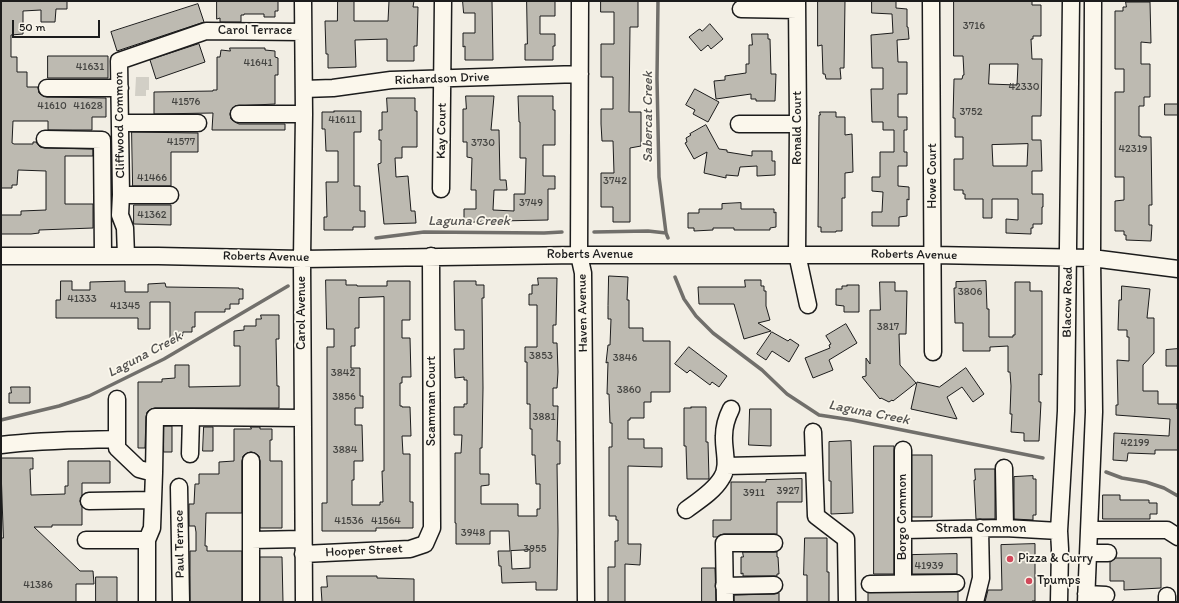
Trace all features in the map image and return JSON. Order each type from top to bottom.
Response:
[{"type":"street","name":"Carol Avenue","points":[[303,1],[304,114],[302,418],[304,602]]},
{"type":"street","name":"Kay Court","points":[[441,189],[443,1]]},
{"type":"street","name":"Haven Avenue","points":[[580,1],[579,255],[583,273],[586,602]]},
{"type":"street","name":"Howe Court","points":[[931,1],[933,352]]},
{"type":"street","name":"Blacow Road","points":[[1059,602],[1059,531],[1066,411],[1071,1]]},
{"type":"street","name":"Blacow Road","points":[[1086,598],[1094,412],[1092,258],[1093,1]]},
{"type":"street","points":[[741,9],[797,5]]},
{"type":"street","name":"Ronald Court","points":[[797,5],[797,254],[808,305]]},
{"type":"street","name":"Carol Terrace","points":[[206,31],[303,32]]},
{"type":"street","name":"Cliffwood Common","points":[[126,256],[125,228],[120,215],[119,61],[206,31]]},
{"type":"street","name":"Richardson Drive","points":[[304,89],[333,88],[391,80],[580,74]]},
{"type":"street","points":[[47,88],[120,88]]},
{"type":"street","points":[[239,114],[304,114]]},
{"type":"street","points":[[120,123],[198,123]]},
{"type":"street","points":[[740,124],[798,124]]},
{"type":"street","points":[[45,139],[102,140],[103,256]]},
{"type":"street","points":[[121,195],[170,195]]},
{"type":"street","name":"Roberts Avenue","points":[[1,256],[302,258],[579,255],[933,255],[1092,258],[1178,269]]},
{"type":"street","name":"Scamman Court","points":[[425,544],[432,528],[431,256]]},
{"type":"street","points":[[117,399],[117,448],[139,469],[154,472]]},
{"type":"street","points":[[686,510],[709,492],[722,479],[726,466],[724,436],[726,420],[731,408]]},
{"type":"street","points":[[146,602],[147,540],[152,528],[155,416],[302,418]]},
{"type":"street","points":[[190,454],[191,417]]},
{"type":"street","points":[[813,432],[816,516],[846,539],[846,602]]},
{"type":"street","points":[[1,445],[26,442],[117,439]]},
{"type":"street","name":"Borgo Common","points":[[903,450],[903,583]]},
{"type":"street","points":[[251,461],[251,602]]},
{"type":"street","points":[[726,466],[814,464]]},
{"type":"street","points":[[1004,468],[1005,528]]},
{"type":"street","name":"Paul Terrace","points":[[179,487],[181,602]]},
{"type":"street","points":[[89,501],[152,500]]},
{"type":"street","points":[[975,602],[980,578],[980,528]]},
{"type":"street","name":"Strada Common","points":[[903,530],[1005,528],[1059,531]]},
{"type":"street","points":[[1089,530],[1167,530],[1178,537]]},
{"type":"street","points":[[86,540],[147,540]]},
{"type":"street","name":"Hooper Street","points":[[251,540],[303,547],[410,549],[425,544]]},
{"type":"street","points":[[725,602],[724,543],[774,543]]},
{"type":"street","points":[[1088,553],[1108,553]]},
{"type":"street","points":[[870,584],[956,583]]},
{"type":"street","points":[[724,586],[774,585]]},
{"type":"street","points":[[1086,598],[1106,595]]},
{"type":"shaded area","points":[[136,77],[149,77],[149,90],[146,90],[146,96],[135,96]]},
{"type":"building","points":[[1,1],[67,1],[67,9],[56,9],[55,22],[41,22],[41,10],[23,11],[23,34],[11,35],[11,57],[17,57],[17,72],[27,72],[27,87],[38,87],[39,93],[47,97],[106,98],[106,117],[92,117],[92,130],[48,130],[48,121],[13,121],[12,143],[33,144],[33,142],[36,142],[40,147],[45,148],[93,149],[93,156],[65,156],[65,204],[93,204],[93,228],[39,230],[39,233],[31,234],[1,234],[1,215],[21,215],[21,211],[46,210],[46,171],[18,170],[17,185],[12,185],[12,188],[1,188]]},
{"type":"building","points":[[217,1],[278,1],[278,11],[275,11],[275,17],[264,17],[264,14],[244,14],[241,15],[241,22],[220,22],[220,18],[217,19]]},
{"type":"building","points":[[338,1],[354,1],[354,21],[388,21],[389,1],[414,1],[413,7],[418,7],[417,46],[414,46],[414,61],[387,61],[387,39],[355,40],[356,67],[328,68],[325,21],[337,21]]},
{"type":"building","points":[[463,1],[492,1],[493,60],[465,60],[463,33],[475,33],[475,13],[464,13]]},
{"type":"building","points":[[527,1],[555,1],[555,16],[540,16],[540,34],[555,34],[553,60],[525,60],[525,44],[527,44]]},
{"type":"building","points":[[601,1],[638,1],[638,27],[630,27],[629,112],[641,112],[641,146],[630,148],[630,222],[613,222],[613,207],[601,207],[601,173],[614,173],[613,141],[602,141],[601,109],[613,109],[613,77],[601,77],[601,44],[614,44],[614,12],[601,12]]},
{"type":"building","points":[[818,1],[845,1],[844,68],[840,68],[841,79],[826,79],[825,74],[823,74],[822,45],[818,46]]},
{"type":"building","points":[[872,1],[896,1],[896,8],[907,9],[909,39],[897,40],[898,62],[907,62],[907,94],[898,94],[898,117],[907,117],[907,130],[904,130],[904,152],[907,152],[907,166],[898,166],[898,186],[909,187],[909,200],[907,199],[907,216],[899,217],[899,226],[872,226],[872,212],[882,212],[883,192],[872,191],[872,177],[880,177],[880,152],[894,152],[894,130],[883,130],[883,122],[872,122],[871,89],[883,89],[883,68],[872,68],[871,35],[893,33],[892,14],[872,13]]},
{"type":"building","points":[[954,1],[1032,1],[1032,5],[1041,5],[1041,36],[1033,36],[1033,39],[1031,39],[1032,59],[1042,59],[1041,116],[1032,116],[1032,140],[1041,140],[1042,171],[1032,171],[1032,194],[1043,194],[1043,207],[1042,224],[1033,224],[1031,234],[1006,233],[1006,219],[1018,220],[1018,199],[992,199],[992,218],[983,218],[983,199],[965,199],[963,190],[954,190],[954,159],[963,159],[963,137],[955,137],[955,118],[953,118],[954,79],[962,79],[964,75],[963,56],[954,56]],"holes":[[[990,64],[1018,64],[1017,85],[989,84]],[[1028,144],[1027,166],[993,166],[992,145]]]},
{"type":"building","points":[[1126,2],[1150,2],[1151,43],[1141,42],[1141,64],[1150,64],[1150,97],[1144,97],[1144,106],[1139,106],[1139,136],[1151,137],[1152,205],[1149,205],[1149,225],[1152,225],[1151,241],[1126,240],[1124,231],[1115,231],[1115,201],[1124,200],[1124,177],[1115,177],[1115,92],[1124,92],[1124,69],[1115,69],[1115,11],[1123,11],[1123,7],[1126,7]]},
{"type":"building","points":[[198,4],[204,22],[117,51],[111,32]]},
{"type":"building","points":[[710,24],[723,39],[711,49],[708,45],[701,51],[689,37],[700,29],[702,31]]},
{"type":"building","points":[[752,34],[768,34],[768,39],[770,39],[771,74],[776,74],[775,101],[756,101],[756,99],[751,99],[751,94],[716,99],[714,81],[725,80],[725,76],[746,73],[746,64],[749,64],[749,45],[752,45]]},
{"type":"building","points":[[199,44],[205,62],[156,79],[150,60]]},
{"type":"building","points":[[230,48],[265,48],[265,50],[275,51],[275,57],[278,58],[278,75],[275,75],[275,104],[235,106],[231,110],[231,119],[239,124],[285,124],[285,130],[212,130],[213,113],[154,114],[154,92],[217,90],[217,57],[220,57],[221,50],[230,51]]},
{"type":"building","points":[[48,56],[108,56],[108,78],[48,78]]},
{"type":"building","points":[[695,89],[719,102],[708,122],[693,114],[695,110],[686,105]]},
{"type":"building","points":[[466,96],[494,96],[491,130],[499,130],[500,180],[506,180],[507,190],[494,190],[493,210],[514,211],[514,194],[525,194],[526,158],[520,158],[518,96],[553,96],[553,110],[555,110],[555,145],[543,145],[543,176],[555,176],[555,189],[548,189],[548,220],[464,222],[464,209],[476,209],[476,190],[471,190],[472,158],[467,157],[467,142],[463,142],[463,109],[466,109]]},
{"type":"building","points":[[387,98],[415,98],[415,111],[417,111],[417,147],[402,147],[402,158],[395,158],[396,177],[408,176],[411,211],[415,211],[416,223],[384,224],[378,164],[381,163],[381,140],[379,140],[379,130],[382,130],[382,112],[387,112]]},
{"type":"building","points":[[1165,104],[1178,104],[1178,115],[1165,115]]},
{"type":"building","points":[[361,111],[361,132],[354,132],[354,186],[360,186],[360,211],[365,211],[365,227],[353,227],[353,230],[324,230],[324,217],[327,217],[326,182],[338,182],[338,151],[326,151],[325,129],[322,129],[322,112]]},
{"type":"building","points":[[820,112],[836,112],[836,117],[845,117],[845,135],[852,134],[853,172],[845,173],[845,198],[842,198],[842,231],[836,232],[821,232],[821,227],[818,227]]},
{"type":"building","points":[[706,125],[719,149],[727,150],[727,152],[752,156],[752,151],[772,151],[772,161],[775,161],[775,175],[757,176],[757,166],[740,167],[738,176],[726,175],[726,178],[704,173],[707,152],[694,159],[685,143],[687,142],[686,138],[691,135],[690,134]]},
{"type":"building","points":[[132,132],[198,133],[198,152],[171,152],[171,186],[133,186]]},
{"type":"building","points":[[741,203],[741,209],[774,209],[774,213],[776,212],[776,227],[770,228],[770,230],[734,230],[734,228],[713,228],[713,230],[694,231],[694,228],[688,228],[688,213],[699,213],[699,209],[722,209],[722,204]]},
{"type":"building","points":[[134,205],[171,205],[171,225],[134,224]]},
{"type":"building","points":[[609,276],[628,277],[627,300],[629,300],[629,328],[643,328],[643,341],[670,341],[670,392],[651,392],[651,402],[644,402],[644,418],[630,418],[630,420],[628,420],[628,439],[644,439],[644,448],[662,448],[662,467],[628,466],[628,544],[641,544],[640,565],[625,564],[625,602],[608,602],[608,567],[615,567],[615,541],[618,541],[618,520],[616,520],[616,516],[609,516],[609,447],[612,447],[612,423],[610,423],[609,394],[607,394],[608,362],[606,363],[608,345],[610,345],[611,319],[608,319]]},
{"type":"building","points":[[538,278],[557,278],[556,325],[553,325],[553,343],[557,343],[558,372],[557,388],[553,388],[553,406],[558,406],[557,441],[560,441],[560,464],[557,464],[557,590],[536,590],[536,582],[502,583],[498,551],[510,551],[509,531],[490,531],[490,544],[456,544],[455,453],[461,453],[462,435],[454,435],[454,407],[464,407],[464,404],[467,404],[467,380],[464,380],[464,377],[455,378],[454,349],[464,349],[464,330],[455,330],[454,281],[476,281],[476,285],[484,285],[484,298],[482,298],[483,388],[480,474],[489,474],[489,485],[481,486],[481,504],[518,504],[518,516],[537,516],[537,509],[540,509],[540,484],[536,484],[535,455],[532,455],[530,404],[527,404],[527,362],[525,362],[525,347],[537,347],[537,305],[529,305],[529,294],[532,294],[532,285],[538,285]],"holes":[[[530,550],[530,568],[512,569],[511,551]]]},
{"type":"building","points":[[326,280],[346,280],[346,285],[357,286],[387,286],[387,281],[410,281],[410,320],[402,320],[402,338],[410,338],[411,377],[402,377],[402,383],[400,383],[400,406],[410,407],[411,436],[402,436],[403,454],[410,454],[410,502],[413,502],[413,528],[376,528],[376,531],[322,531],[322,503],[327,503],[327,347],[334,347],[334,329],[327,329]],"holes":[[[384,297],[384,471],[382,471],[383,502],[380,502],[380,505],[352,505],[354,461],[363,461],[362,425],[355,425],[355,408],[363,408],[363,396],[360,396],[360,368],[351,368],[351,346],[355,346],[355,328],[359,328],[359,298]]]},
{"type":"building","points":[[745,280],[761,280],[761,286],[764,286],[764,291],[766,291],[766,306],[770,320],[758,323],[771,331],[744,339],[734,304],[699,304],[698,287],[745,287]]},
{"type":"building","points":[[61,281],[72,281],[72,290],[90,290],[90,282],[125,281],[125,292],[148,292],[148,284],[165,283],[166,287],[239,288],[243,289],[243,299],[239,299],[239,304],[230,304],[230,309],[225,309],[225,312],[195,312],[195,327],[192,327],[192,332],[183,332],[182,339],[170,338],[170,302],[150,302],[150,329],[138,329],[138,318],[56,318],[56,300],[60,300]]},
{"type":"building","points":[[986,281],[987,309],[989,309],[989,337],[1013,337],[1013,335],[1015,335],[1015,282],[1030,282],[1030,291],[1042,291],[1042,375],[1039,374],[1039,402],[1041,402],[1039,441],[1024,441],[1024,433],[1011,432],[1012,414],[1010,414],[1011,386],[1010,372],[1008,372],[1008,346],[990,347],[990,351],[963,351],[963,323],[955,323],[954,288],[956,288],[956,282]]},
{"type":"building","points":[[880,282],[895,282],[895,291],[907,291],[906,334],[899,334],[900,365],[916,383],[893,401],[892,400],[889,402],[881,398],[880,399],[862,377],[866,376],[866,358],[870,364],[870,310],[880,310]]},
{"type":"building","points":[[859,285],[859,312],[844,312],[844,306],[836,305],[836,289],[842,289],[842,286]]},
{"type":"building","points":[[1122,286],[1150,289],[1147,318],[1154,318],[1154,353],[1143,365],[1143,391],[1158,391],[1158,404],[1177,404],[1178,409],[1178,450],[1155,450],[1155,454],[1128,453],[1127,461],[1113,460],[1114,433],[1169,436],[1170,419],[1116,415],[1116,405],[1118,405],[1117,360],[1129,361],[1129,337],[1127,337],[1127,330],[1118,330],[1119,300],[1121,300]]},
{"type":"building","points":[[261,315],[279,315],[279,339],[276,339],[279,408],[151,409],[147,412],[146,417],[145,448],[138,448],[138,382],[162,382],[162,379],[175,378],[175,365],[189,365],[189,387],[240,386],[240,346],[234,346],[234,331],[244,330],[244,326],[256,326],[256,319],[261,319]]},
{"type":"building","points":[[846,324],[857,343],[829,360],[833,370],[813,378],[805,358],[830,348],[829,345],[831,344],[826,336]]},
{"type":"building","points":[[772,332],[788,341],[790,339],[799,345],[789,362],[772,351],[766,360],[757,354]]},
{"type":"building","points":[[689,347],[727,376],[719,387],[712,382],[710,385],[690,370],[687,373],[675,364]]},
{"type":"building","points":[[1178,349],[1178,366],[1166,366],[1166,350]]},
{"type":"building","points":[[966,368],[984,394],[973,402],[962,387],[947,397],[957,419],[911,409],[917,382],[939,387]]},
{"type":"building","points":[[11,387],[30,387],[30,403],[9,403],[9,393],[11,393]]},
{"type":"building","points":[[706,407],[706,442],[708,442],[709,479],[687,479],[686,446],[684,446],[684,408]]},
{"type":"building","points":[[750,409],[771,409],[771,446],[749,445]]},
{"type":"building","points":[[164,426],[172,426],[172,452],[164,452]]},
{"type":"building","points":[[204,427],[213,427],[213,451],[203,451]]},
{"type":"building","points":[[251,427],[272,429],[272,440],[270,440],[270,461],[282,461],[282,528],[260,528],[260,461],[259,456],[255,453],[247,453],[243,456],[242,461],[242,513],[206,513],[205,546],[207,546],[207,551],[242,551],[242,602],[190,602],[190,551],[196,551],[196,532],[195,526],[189,526],[189,504],[194,504],[195,484],[199,484],[199,474],[219,474],[219,462],[234,461],[234,429],[251,429]]},
{"type":"building","points":[[851,441],[853,513],[831,514],[829,442]]},
{"type":"building","points":[[874,446],[894,446],[894,574],[874,574]]},
{"type":"building","points":[[912,455],[932,455],[932,517],[912,517]]},
{"type":"building","points":[[1,458],[33,458],[33,469],[30,469],[31,495],[65,494],[65,486],[68,486],[68,461],[110,461],[110,483],[82,483],[82,495],[80,501],[82,507],[82,525],[52,525],[52,527],[34,527],[80,571],[93,571],[94,584],[76,584],[76,602],[1,602],[1,538],[3,538]]},
{"type":"building","points":[[975,469],[995,469],[995,519],[976,519],[974,480]]},
{"type":"building","points":[[1033,476],[1033,479],[1036,479],[1036,515],[1033,515],[1033,520],[1014,519],[1014,477]]},
{"type":"building","points":[[802,479],[802,502],[777,502],[777,534],[724,534],[713,537],[713,520],[731,520],[731,482],[766,482],[766,480]]},
{"type":"building","points":[[1103,495],[1120,495],[1120,500],[1149,500],[1149,503],[1157,503],[1157,514],[1150,514],[1150,519],[1103,519]]},
{"type":"building","points":[[805,538],[827,538],[829,602],[807,602],[807,575],[804,575]]},
{"type":"building","points":[[1035,544],[1035,601],[985,602],[988,590],[1002,590],[1001,545]]},
{"type":"building","points":[[743,552],[777,552],[779,574],[777,574],[777,576],[743,576],[743,573],[741,574],[741,557],[743,557]]},
{"type":"building","points":[[957,554],[957,574],[912,574],[912,555]]},
{"type":"building","points":[[260,557],[282,557],[283,602],[260,602]]},
{"type":"building","points":[[1116,558],[1161,558],[1161,588],[1124,590],[1124,581],[1110,581],[1110,562]]},
{"type":"building","points":[[702,568],[715,568],[716,602],[702,602]]},
{"type":"building","points":[[327,576],[377,576],[377,578],[414,579],[414,602],[322,602],[321,587],[327,587]]},
{"type":"building","points":[[96,577],[117,577],[117,602],[96,602]]},
{"type":"building","points":[[958,592],[958,602],[868,602],[868,593]]},
{"type":"building","points":[[779,593],[779,602],[734,602],[734,595]]},
{"type":"waterway","name":"Sabercat Creek","points":[[658,1],[657,78],[659,177],[666,233],[668,238]]},
{"type":"waterway","name":"Laguna Creek","points":[[594,232],[648,231],[666,233]]},
{"type":"waterway","name":"Laguna Creek","points":[[376,238],[424,232],[562,232]]},
{"type":"waterway","name":"Laguna Creek","points":[[675,277],[684,299],[696,316],[713,333],[762,370],[787,394],[819,415],[852,420],[1043,458]]},
{"type":"waterway","name":"Laguna Creek","points":[[1,420],[59,406],[89,396],[164,359],[288,286]]},
{"type":"waterway","name":"Laguna Creek","points":[[1106,472],[1122,478],[1146,482],[1164,488],[1178,496]]},
{"type":"place","name":"Pizza & Curry","points":[[1010,559]]},
{"type":"place","name":"Tpumps","points":[[1029,581]]}]
